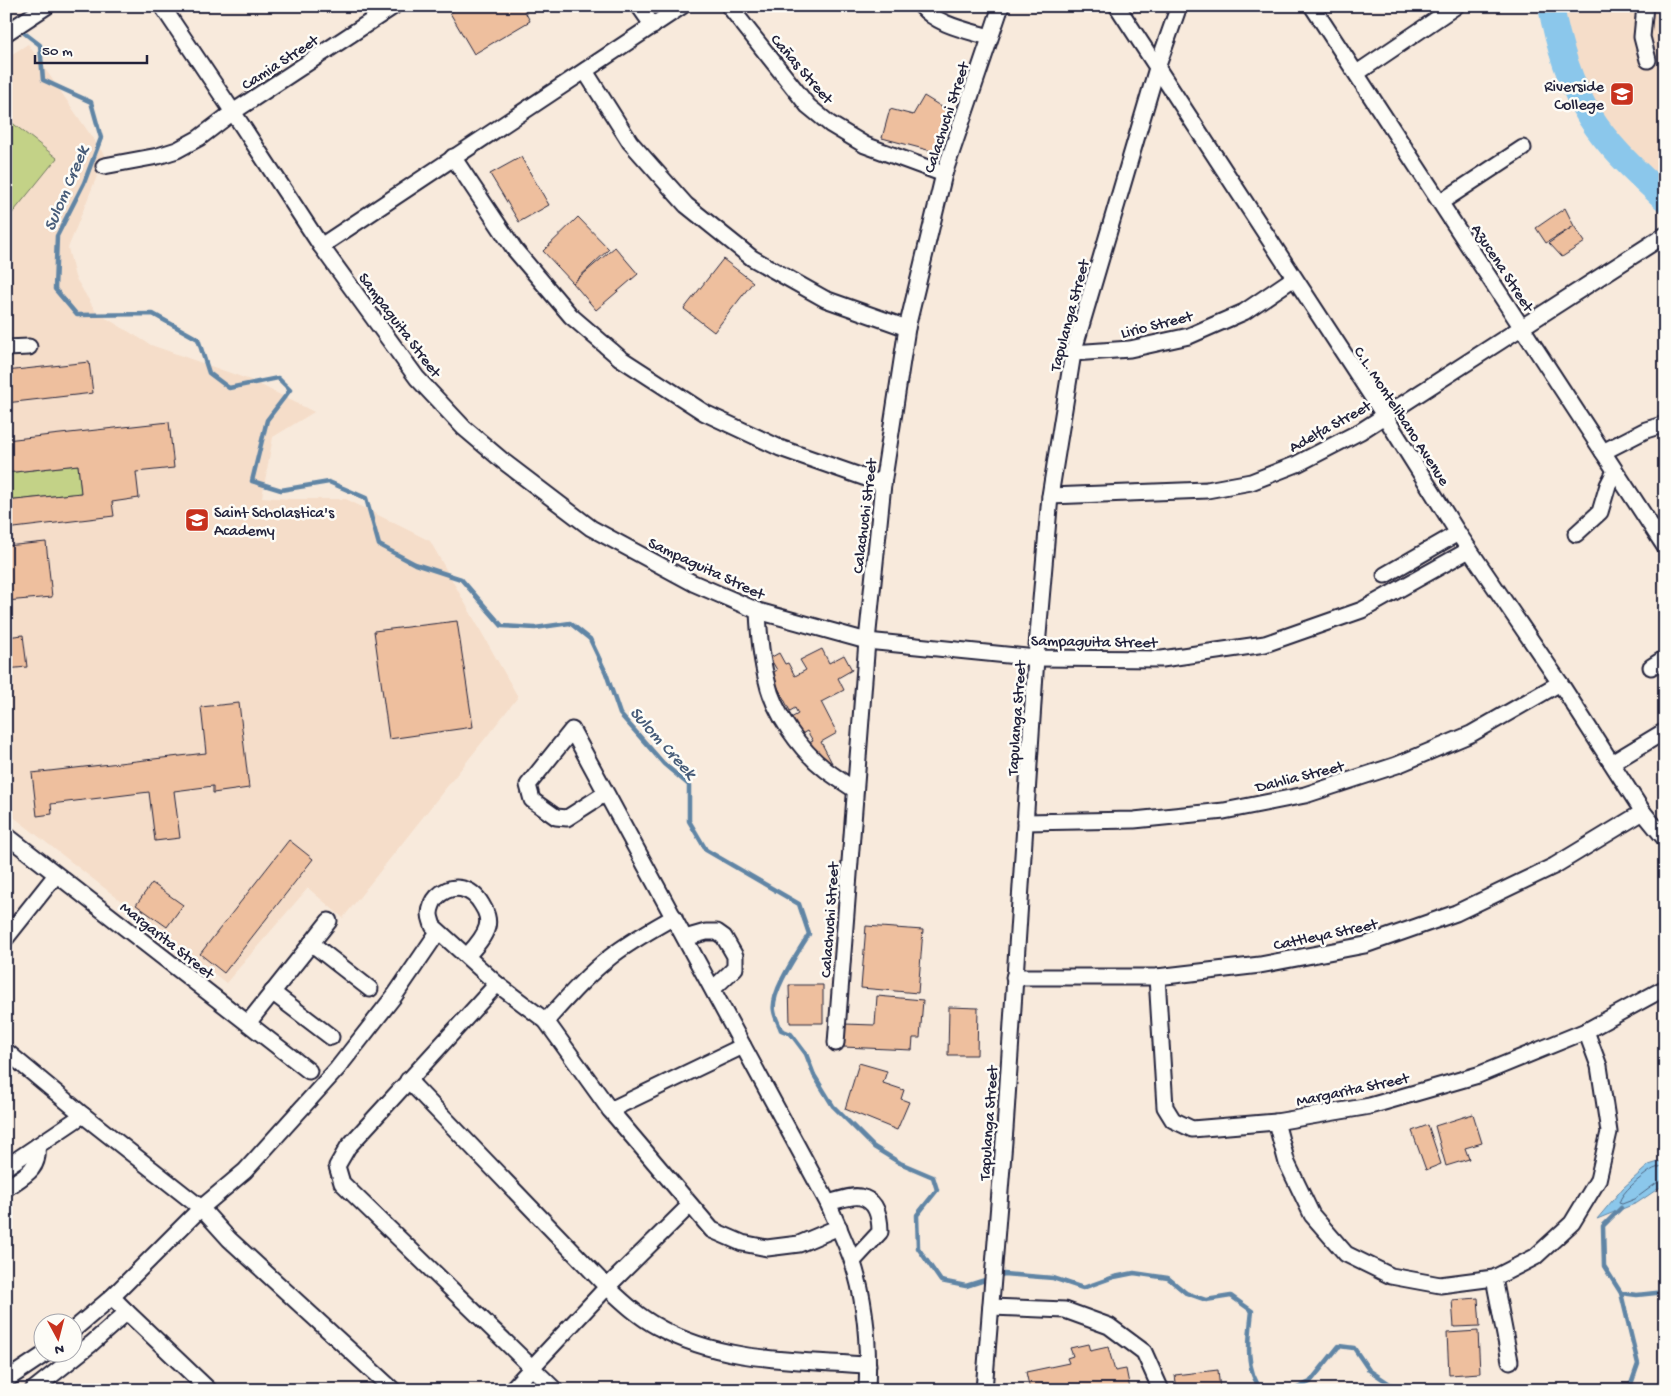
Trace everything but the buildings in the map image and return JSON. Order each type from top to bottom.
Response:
[{"type":"street","points":[[6,33],[47,6]]},
{"type":"street","name":"Sampaguita Street","points":[[162,6],[321,246],[417,378],[470,434],[591,528],[692,583],[758,612],[867,641],[1036,658],[1162,659],[1265,644],[1362,610],[1469,550]]},
{"type":"street","name":"Camia Street","points":[[104,166],[158,156],[177,150],[199,138],[234,112],[394,6]]},
{"type":"street","points":[[639,6],[653,26]]},
{"type":"street","points":[[321,246],[682,6]]},
{"type":"street","name":"Cañas Street","points":[[729,6],[808,106],[830,124],[864,145],[944,174]]},
{"type":"street","points":[[921,6],[932,17],[989,37]]},
{"type":"street","name":"Calachuchi Street","points":[[836,1043],[867,641],[883,484],[907,328],[944,174],[1001,6]]},
{"type":"street","name":"C.L. Montelibano Avenue","points":[[1117,6],[1384,415],[1469,550],[1560,682],[1644,812],[1663,833]]},
{"type":"street","name":"Tapulanga Street","points":[[984,1390],[1007,1104],[1036,658],[1050,496],[1073,353],[1156,68],[1179,6]]},
{"type":"street","name":"Azucena Street","points":[[1312,6],[1665,547]]},
{"type":"street","points":[[1357,73],[1456,6]]},
{"type":"street","points":[[1645,6],[1642,37],[1648,60]]},
{"type":"street","points":[[585,71],[630,142],[686,205],[752,258],[826,299],[907,328]]},
{"type":"street","points":[[1441,202],[1523,148]]},
{"type":"street","points":[[454,157],[515,250],[571,316],[620,358],[705,413],[780,448],[883,484]]},
{"type":"street","name":"Adelfa Street","points":[[1050,496],[1207,490],[1251,482],[1297,464],[1361,431],[1665,234]]},
{"type":"street","name":"Lirio Street","points":[[1073,353],[1130,349],[1189,336],[1244,312],[1294,278]]},
{"type":"street","points":[[6,348],[29,347]]},
{"type":"street","points":[[1603,452],[1646,430],[1665,424]]},
{"type":"street","points":[[1576,534],[1600,512],[1608,485],[1615,471]]},
{"type":"street","points":[[1385,575],[1458,533]]},
{"type":"street","points":[[758,612],[760,648],[767,683],[781,715],[800,745],[825,770],[855,790]]},
{"type":"street","points":[[1651,667],[1665,658]]},
{"type":"street","name":"Dahlia Street","points":[[1025,822],[1134,820],[1224,811],[1305,795],[1397,765],[1471,734],[1560,682]]},
{"type":"street","points":[[606,793],[567,818],[556,817],[532,800],[528,785],[572,730],[828,1203],[839,1227],[852,1261],[861,1295],[868,1365],[867,1390]]},
{"type":"street","points":[[1612,764],[1665,731]]},
{"type":"street","name":"Cattleya Street","points":[[1014,977],[1157,978],[1260,965],[1365,945],[1456,913],[1554,866],[1644,812]]},
{"type":"street","name":"Margarita Street","points":[[6,835],[309,1071]]},
{"type":"street","points":[[6,938],[56,875]]},
{"type":"street","points":[[467,956],[488,926],[487,912],[480,900],[469,891],[457,887],[445,890],[434,900],[430,913],[433,926],[497,984],[546,1021],[610,1110],[712,1230],[742,1243],[767,1248],[799,1244],[839,1227]]},
{"type":"street","points":[[546,1021],[577,987],[608,959],[633,940],[674,917]]},
{"type":"street","points":[[248,1023],[329,920]]},
{"type":"street","points":[[82,1323],[112,1298],[201,1208],[245,1171],[337,1069],[395,995],[438,932]]},
{"type":"street","points":[[685,938],[706,932],[717,932],[724,937],[735,956],[735,968],[713,989]]},
{"type":"street","points":[[311,944],[370,989]]},
{"type":"street","name":"Margarita Street","points":[[1157,978],[1165,1107],[1173,1120],[1192,1129],[1276,1122],[1370,1106],[1478,1075],[1586,1031],[1665,988]]},
{"type":"street","points":[[497,984],[348,1148],[337,1166],[342,1183],[555,1390]]},
{"type":"street","points":[[272,992],[331,1038]]},
{"type":"street","points":[[1276,1122],[1287,1163],[1312,1216],[1346,1254],[1391,1276],[1440,1284],[1494,1278],[1535,1257],[1572,1223],[1598,1180],[1609,1132],[1599,1066],[1586,1031]]},
{"type":"street","points":[[610,1110],[743,1046]]},
{"type":"street","points":[[6,1051],[83,1115],[201,1208],[229,1239],[393,1390]]},
{"type":"street","points":[[408,1080],[607,1287],[635,1312],[658,1327],[686,1341],[743,1356],[868,1365]]},
{"type":"street","points":[[6,1167],[83,1115]]},
{"type":"street","points":[[6,1188],[33,1168],[39,1157],[38,1146]]},
{"type":"street","points":[[828,1203],[859,1196],[872,1203],[880,1217],[880,1232],[852,1261]]},
{"type":"street","points":[[511,1390],[607,1287],[690,1205]]},
{"type":"street","points":[[1494,1278],[1510,1361]]},
{"type":"street","points":[[112,1298],[208,1390]]},
{"type":"street","points":[[991,1308],[1065,1310],[1109,1326],[1144,1352],[1161,1390]]},
{"type":"street","points":[[33,1390],[92,1344],[127,1312]]},
{"type":"street","points":[[6,1380],[32,1363]]},
{"type":"shaded area","name":"Riverside College","points":[[1551,6],[1665,6],[1665,199],[1617,152],[1590,117],[1568,70]]},
{"type":"shaded area","name":"Saint Scholastica's Academy","points":[[28,44],[105,156],[68,248],[75,277],[96,312],[151,345],[253,381],[314,412],[273,437],[262,497],[346,499],[430,541],[518,697],[343,918],[308,888],[226,983],[6,811],[6,58]]},
{"type":"green space","points":[[6,118],[57,158],[6,221]]},
{"type":"green space","points":[[78,465],[81,493],[6,501],[6,473]]},
{"type":"water","points":[[1665,1160],[1665,1184],[1637,1203],[1597,1219],[1623,1188],[1649,1165]]},
{"type":"waterway","points":[[1551,6],[1566,63],[1577,92],[1590,117],[1598,129],[1635,171],[1665,199]]},
{"type":"waterway","name":"Sulom Creek","points":[[6,19],[40,45],[43,80],[91,102],[101,138],[84,183],[57,236],[55,289],[77,315],[153,314],[198,339],[209,373],[229,388],[278,378],[290,390],[267,420],[252,481],[281,490],[329,482],[366,498],[379,545],[415,564],[461,579],[502,626],[535,628],[570,623],[590,639],[606,673],[620,714],[664,764],[689,785],[689,821],[706,850],[799,904],[809,934],[786,972],[776,993],[774,1003],[776,1019],[781,1030],[791,1034],[806,1054],[814,1075],[833,1106],[874,1147],[900,1163],[933,1177],[937,1190],[917,1215],[918,1248],[941,1281],[966,1286],[1004,1274],[1053,1278],[1083,1288],[1114,1277],[1134,1273],[1168,1278],[1186,1293],[1206,1300],[1231,1296],[1252,1311],[1249,1342],[1250,1363],[1252,1373],[1262,1390]]},
{"type":"waterway","name":"Sulom Creek","points":[[1621,1208],[1603,1226],[1604,1266],[1621,1293],[1638,1364],[1629,1390]]},
{"type":"waterway","points":[[1621,1293],[1637,1295],[1665,1292]]},
{"type":"waterway","name":"Sulom Creek","points":[[1293,1390],[1310,1382],[1339,1346],[1354,1348],[1369,1370],[1399,1390]]},
{"type":"place","name":"Riverside College","points":[[1622,94]]},
{"type":"place","name":"Saint Scholastica's Academy","points":[[197,520]]}]
